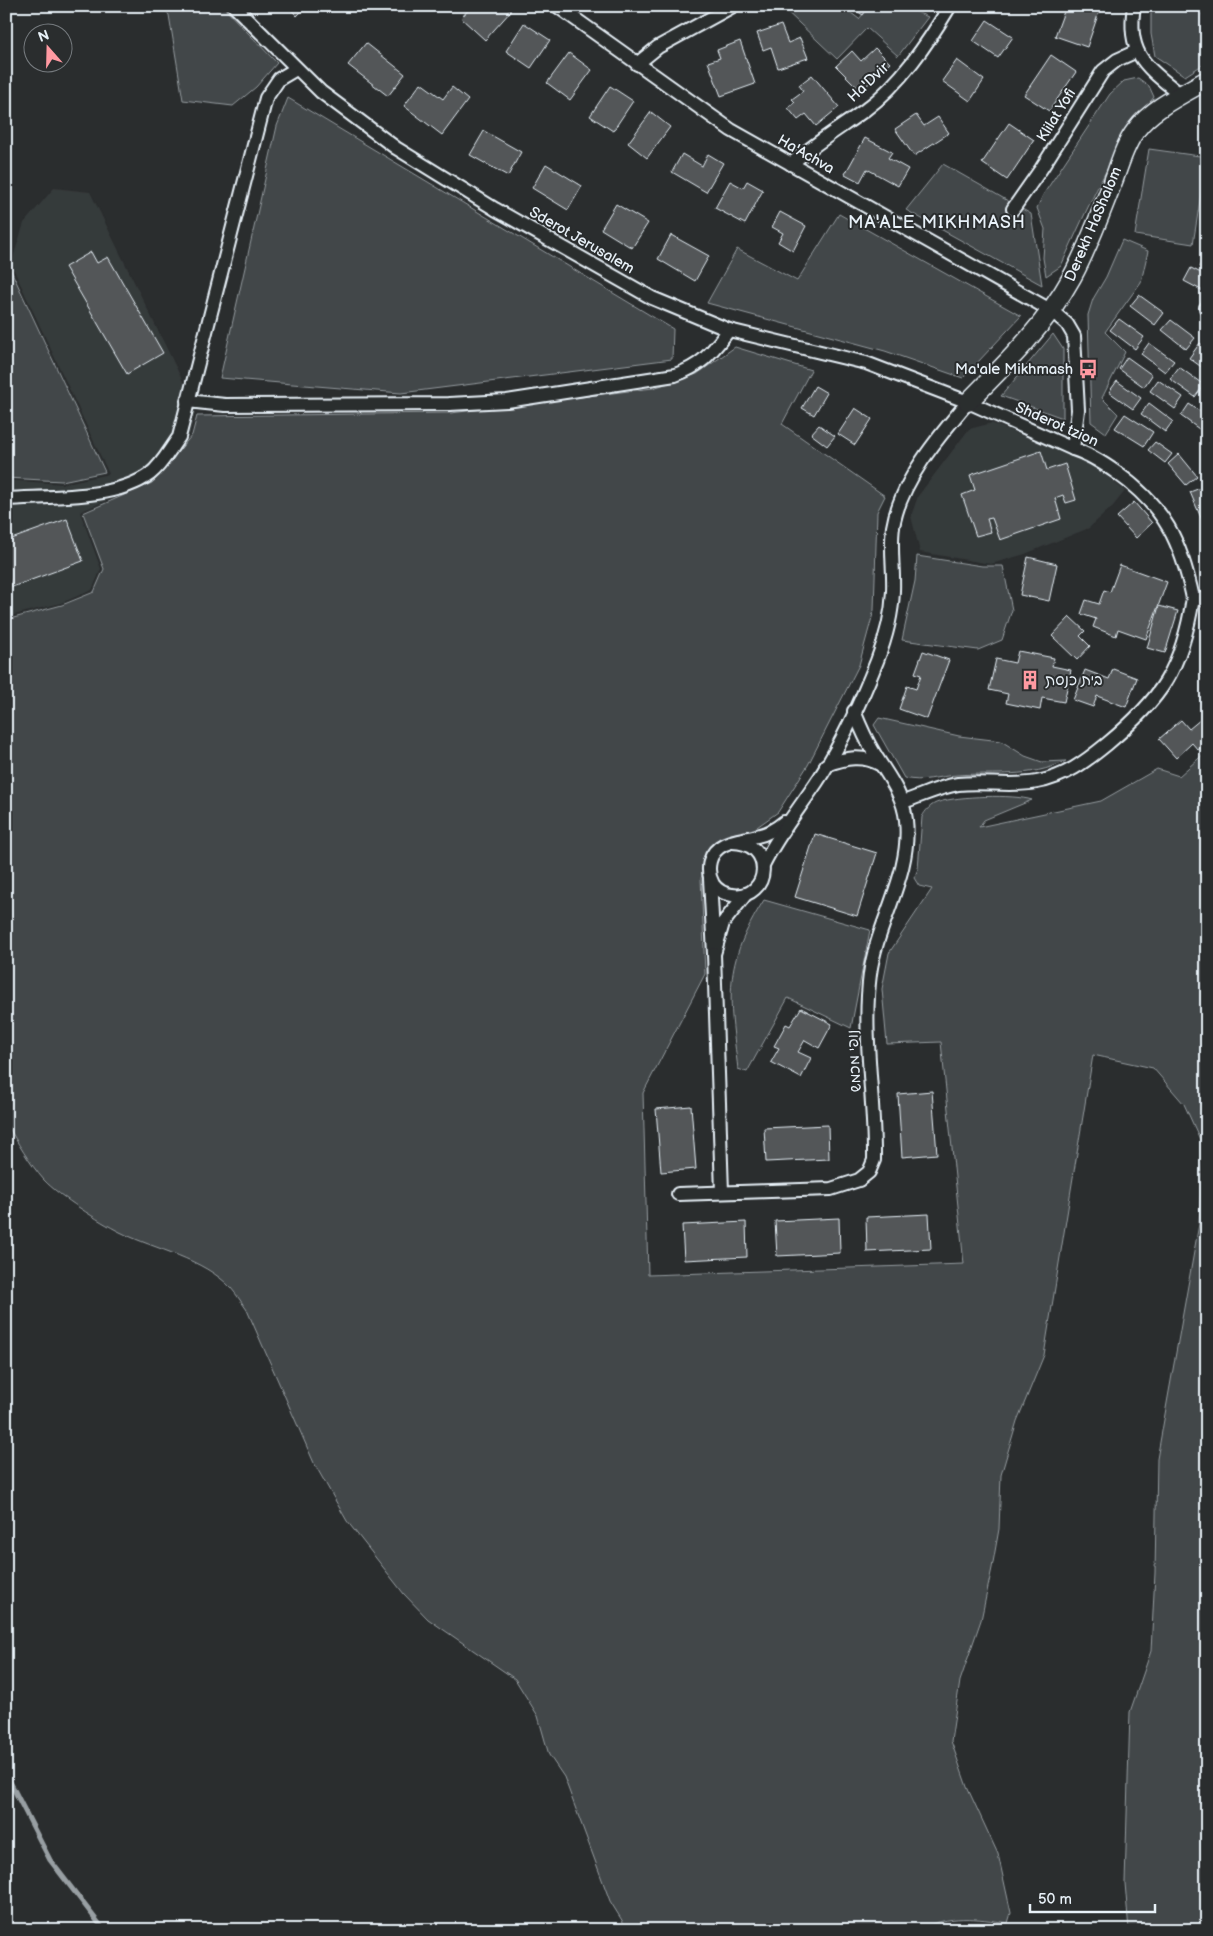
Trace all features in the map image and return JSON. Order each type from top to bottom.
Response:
[{"type":"street","name":"Sderot Jerusalem","points":[[234,6],[296,69],[356,120],[437,174],[652,298],[728,330],[866,363],[968,402]]},
{"type":"street","name":"Ha'Achva","points":[[557,6],[731,130],[1052,312],[1067,324],[1074,336],[1078,410],[1072,449]]},
{"type":"street","points":[[637,64],[658,47],[733,6]]},
{"type":"street","name":"Ha'Dvir","points":[[791,164],[818,141],[866,109],[889,88],[935,31],[950,6]]},
{"type":"street","points":[[1134,6],[1131,22],[1134,45],[1137,51],[1144,64],[1181,95]]},
{"type":"street","name":"Klilat Yofi","points":[[1013,209],[1042,169],[1103,71],[1117,60],[1137,51]]},
{"type":"street","points":[[6,499],[95,493],[118,489],[137,482],[151,473],[179,437],[266,98],[280,79],[296,69]]},
{"type":"street","name":"Derekh HaShalom","points":[[968,402],[1031,338],[1052,312],[1072,276],[1091,235],[1122,158],[1136,130],[1152,115],[1207,80]]},
{"type":"street","points":[[187,401],[225,405],[386,406],[507,401],[675,375],[695,368],[710,355],[728,330]]},
{"type":"street","points":[[714,954],[723,923],[746,894],[760,883],[763,865],[792,815],[811,792],[854,711],[889,626],[893,592],[893,528],[899,504],[923,459],[968,402]]},
{"type":"street","name":"Shderot tzion","points":[[968,402],[1072,449],[1086,453],[1131,483],[1153,503],[1174,535],[1186,566],[1193,598]]},
{"type":"street","points":[[903,802],[952,785],[1029,784],[1056,778],[1072,770],[1126,728],[1154,700],[1175,664],[1185,642],[1193,598],[1207,600]]},
{"type":"street","name":"נופי מכמש","points":[[678,1194],[831,1189],[847,1186],[869,1172],[874,1160],[868,996],[876,946],[905,859],[906,821],[903,802],[894,782],[881,765],[854,711]]},
{"type":"street","points":[[826,765],[843,759],[858,758],[871,759],[881,765]]},
{"type":"street","points":[[722,1192],[714,954],[708,867],[715,851],[730,842],[759,836],[778,827],[792,815]]},
{"type":"street","points":[[730,842],[739,841],[755,849],[763,865]]},
{"type":"street","points":[[710,876],[720,891],[737,896],[746,894]]},
{"type":"shaded area","points":[[163,6],[222,6],[277,63],[256,87],[233,106],[183,100],[169,15]]},
{"type":"shaded area","points":[[781,6],[842,6],[859,19],[870,6],[903,6],[928,17],[898,56],[867,28],[837,59]]},
{"type":"shaded area","points":[[1151,6],[1199,6],[1207,25],[1207,62],[1185,76],[1155,56],[1151,34]]},
{"type":"shaded area","points":[[1138,78],[1149,86],[1154,97],[1139,116],[1102,178],[1061,266],[1046,276],[1043,258],[1045,229],[1037,208],[1043,195],[1110,94],[1124,81]]},
{"type":"shaded area","points":[[288,98],[673,329],[672,359],[401,393],[220,378],[277,126]]},
{"type":"shaded area","points":[[1149,149],[1207,157],[1193,244],[1135,235]]},
{"type":"shaded area","points":[[943,164],[1031,214],[1042,285],[906,210]]},
{"type":"shaded area","points":[[54,188],[90,192],[196,408],[190,434],[150,481],[80,512],[101,569],[92,590],[61,603],[6,617],[6,480],[62,484],[109,474],[11,264],[24,223]]},
{"type":"shaded area","points":[[839,214],[1021,316],[963,378],[885,351],[707,303],[737,249],[797,281]]},
{"type":"shaded area","points":[[1122,240],[1148,251],[1141,282],[1105,332],[1125,352],[1102,398],[1118,414],[1106,433],[1091,422],[1088,315],[1093,299],[1106,277]]},
{"type":"shaded area","points":[[8,264],[105,472],[62,481],[6,478]]},
{"type":"shaded area","points":[[1053,334],[1063,349],[1063,418],[1001,396]]},
{"type":"shaded area","points":[[735,347],[811,370],[782,424],[885,496],[877,512],[874,610],[859,665],[808,765],[778,812],[750,832],[732,834],[715,841],[701,878],[705,974],[643,1093],[648,1275],[964,1264],[941,1042],[887,1044],[882,989],[889,953],[932,889],[919,886],[914,878],[918,869],[922,817],[936,803],[972,797],[999,796],[1032,800],[984,820],[979,827],[1101,801],[1157,769],[1179,776],[1207,751],[1207,1930],[1129,1930],[1125,1883],[1130,1712],[1151,1651],[1155,1573],[1157,1459],[1199,1224],[1203,1146],[1184,1104],[1153,1068],[1093,1055],[1044,1355],[1017,1421],[1001,1475],[999,1529],[992,1568],[981,1620],[960,1681],[951,1741],[967,1787],[998,1854],[1011,1913],[1008,1923],[974,1919],[952,1919],[941,1921],[919,1930],[628,1930],[610,1901],[564,1777],[549,1755],[538,1716],[515,1679],[428,1619],[404,1594],[347,1521],[314,1463],[247,1310],[235,1293],[220,1278],[207,1269],[120,1232],[69,1201],[44,1180],[33,1167],[6,1123],[6,620],[62,605],[94,592],[104,569],[83,513],[152,483],[192,435],[197,416],[451,413],[653,388],[697,374]]},
{"type":"shaded area","points":[[992,423],[1093,465],[1125,491],[1113,506],[1089,528],[1025,554],[991,564],[920,552],[911,516],[918,496],[969,429]]},
{"type":"shaded area","points":[[917,556],[982,566],[1003,566],[1012,610],[1002,640],[978,650],[902,640],[915,581]]},
{"type":"shaded area","points":[[879,718],[959,736],[1001,741],[1025,756],[1042,762],[1066,761],[1052,767],[1025,773],[957,775],[924,780],[904,778],[874,725]]},
{"type":"shaded area","points":[[764,900],[870,930],[851,1028],[788,998],[747,1072],[738,1069],[732,1021],[732,982],[741,944],[750,923]]},
{"type":"building","points":[[288,6],[307,6],[297,16]]},
{"type":"building","points":[[472,6],[505,6],[511,11],[485,40],[461,18]]},
{"type":"building","points":[[849,6],[869,6],[863,15]]},
{"type":"building","points":[[1066,6],[1101,6],[1087,47],[1055,36]]},
{"type":"building","points":[[987,20],[1013,37],[998,58],[973,41]]},
{"type":"building","points":[[524,23],[550,40],[531,68],[506,51]]},
{"type":"building","points":[[781,25],[788,43],[800,38],[808,58],[778,68],[771,47],[763,50],[757,33]]},
{"type":"building","points":[[740,41],[755,84],[721,96],[708,62],[720,58],[717,50]]},
{"type":"building","points":[[366,43],[405,74],[388,96],[348,65]]},
{"type":"building","points":[[875,48],[890,63],[861,91],[836,66],[852,51],[861,61]]},
{"type":"building","points":[[569,53],[592,70],[570,100],[547,83]]},
{"type":"building","points":[[1051,55],[1076,72],[1049,111],[1024,95]]},
{"type":"building","points":[[957,60],[984,80],[970,101],[942,81]]},
{"type":"building","points":[[812,75],[839,107],[816,126],[806,114],[798,120],[788,108],[795,102],[792,99],[803,91],[799,85]]},
{"type":"building","points":[[421,83],[443,99],[452,87],[468,100],[442,135],[404,106]]},
{"type":"building","points":[[610,86],[633,101],[613,131],[590,116]]},
{"type":"building","points":[[651,112],[670,127],[647,158],[628,143]]},
{"type":"building","points":[[916,115],[924,126],[938,117],[949,133],[914,156],[895,129]]},
{"type":"building","points":[[1009,123],[1034,140],[1007,180],[982,163]]},
{"type":"building","points":[[484,131],[521,152],[508,176],[470,155]]},
{"type":"building","points":[[865,138],[892,152],[888,158],[908,169],[898,186],[867,169],[860,182],[845,174]]},
{"type":"building","points":[[682,154],[702,166],[708,154],[723,163],[706,192],[672,172]]},
{"type":"building","points":[[546,164],[582,186],[568,210],[532,188]]},
{"type":"building","points":[[730,181],[743,188],[747,181],[763,190],[745,224],[715,208]]},
{"type":"building","points":[[616,204],[648,223],[632,248],[601,229]]},
{"type":"building","points":[[780,212],[806,226],[793,251],[778,242],[783,233],[772,227]]},
{"type":"building","points":[[671,235],[709,256],[695,281],[658,259]]},
{"type":"building","points":[[1207,248],[1207,271],[1199,267]]},
{"type":"building","points":[[91,252],[97,263],[108,257],[163,353],[127,374],[65,267]]},
{"type":"building","points":[[1191,268],[1207,276],[1205,292],[1184,281]]},
{"type":"building","points":[[1139,295],[1164,313],[1155,325],[1130,306]]},
{"type":"building","points":[[1119,319],[1144,337],[1135,349],[1110,330]]},
{"type":"building","points":[[1171,320],[1195,338],[1186,349],[1162,330]]},
{"type":"building","points":[[1149,343],[1174,361],[1165,372],[1141,354]]},
{"type":"building","points":[[1200,343],[1207,348],[1207,371],[1189,358]]},
{"type":"building","points":[[1127,357],[1152,375],[1144,387],[1119,369]]},
{"type":"building","points":[[1179,367],[1204,385],[1195,397],[1170,379]]},
{"type":"building","points":[[1158,380],[1183,397],[1175,409],[1150,391]]},
{"type":"building","points":[[1117,381],[1141,398],[1133,409],[1109,392]]},
{"type":"building","points":[[815,386],[827,393],[814,415],[802,408]]},
{"type":"building","points":[[1149,403],[1173,421],[1165,432],[1141,414]]},
{"type":"building","points":[[1189,404],[1207,416],[1206,434],[1181,416]]},
{"type":"building","points":[[855,408],[872,419],[855,445],[838,434]]},
{"type":"building","points":[[1125,414],[1153,432],[1144,446],[1115,428]]},
{"type":"building","points":[[819,425],[835,436],[827,446],[811,434]]},
{"type":"building","points":[[1155,442],[1172,454],[1165,463],[1148,450]]},
{"type":"building","points":[[1041,451],[1047,470],[1065,464],[1076,500],[1066,503],[1063,495],[1055,498],[1061,519],[1000,540],[992,518],[987,519],[991,532],[976,536],[962,495],[975,490],[970,475]]},
{"type":"building","points":[[1179,454],[1197,476],[1186,485],[1168,464]]},
{"type":"building","points":[[1203,487],[1207,497],[1207,518],[1202,520],[1190,492]]},
{"type":"building","points":[[1134,502],[1152,523],[1136,538],[1117,517]]},
{"type":"building","points":[[67,519],[83,561],[12,587],[6,571],[6,541]]},
{"type":"building","points":[[1028,557],[1057,564],[1049,601],[1020,595]]},
{"type":"building","points":[[1120,565],[1167,582],[1146,639],[1118,629],[1116,636],[1093,627],[1096,619],[1081,614],[1086,600],[1099,604],[1104,590],[1110,592]]},
{"type":"building","points":[[1159,606],[1178,611],[1165,653],[1147,648]]},
{"type":"building","points":[[1070,617],[1085,631],[1080,636],[1090,646],[1077,660],[1052,636]]},
{"type":"building","points":[[923,651],[949,660],[927,719],[899,709],[907,686],[916,689],[921,675],[915,673]]},
{"type":"building","name":"בית כנסת","points":[[1018,651],[1054,658],[1052,666],[1071,670],[1064,702],[1042,698],[1040,710],[1006,703],[1008,694],[989,690],[996,659],[1015,663]]},
{"type":"building","points":[[1113,669],[1137,678],[1126,707],[1097,696],[1093,707],[1073,700],[1085,670],[1109,679]]},
{"type":"building","points":[[1207,714],[1207,742],[1198,750],[1192,743],[1176,758],[1159,739],[1181,720],[1189,729]]},
{"type":"building","points":[[815,834],[877,853],[857,916],[795,897]]},
{"type":"building","points":[[801,1008],[832,1024],[819,1048],[805,1040],[798,1052],[811,1058],[801,1078],[771,1062],[779,1048],[774,1046],[786,1024],[790,1026]]},
{"type":"building","points":[[932,1091],[937,1154],[902,1157],[898,1094]]},
{"type":"building","points":[[691,1106],[696,1169],[661,1172],[656,1109]]},
{"type":"building","points":[[828,1125],[829,1159],[766,1162],[764,1128]]},
{"type":"building","points":[[929,1214],[931,1249],[867,1252],[866,1217]]},
{"type":"building","points":[[839,1218],[840,1253],[777,1256],[775,1221]]},
{"type":"building","points":[[746,1222],[747,1257],[684,1260],[682,1225]]},
{"type":"waterway","points":[[6,1774],[50,1860],[104,1930]]},
{"type":"place","name":"Ma'ale Mikhmash","points":[[1088,369]]},
{"type":"place","name":"בית כנסת","points":[[1030,680]]},
{"type":"district","name":"MA'ALE MIKHMASH","points":[[937,222]]}]
